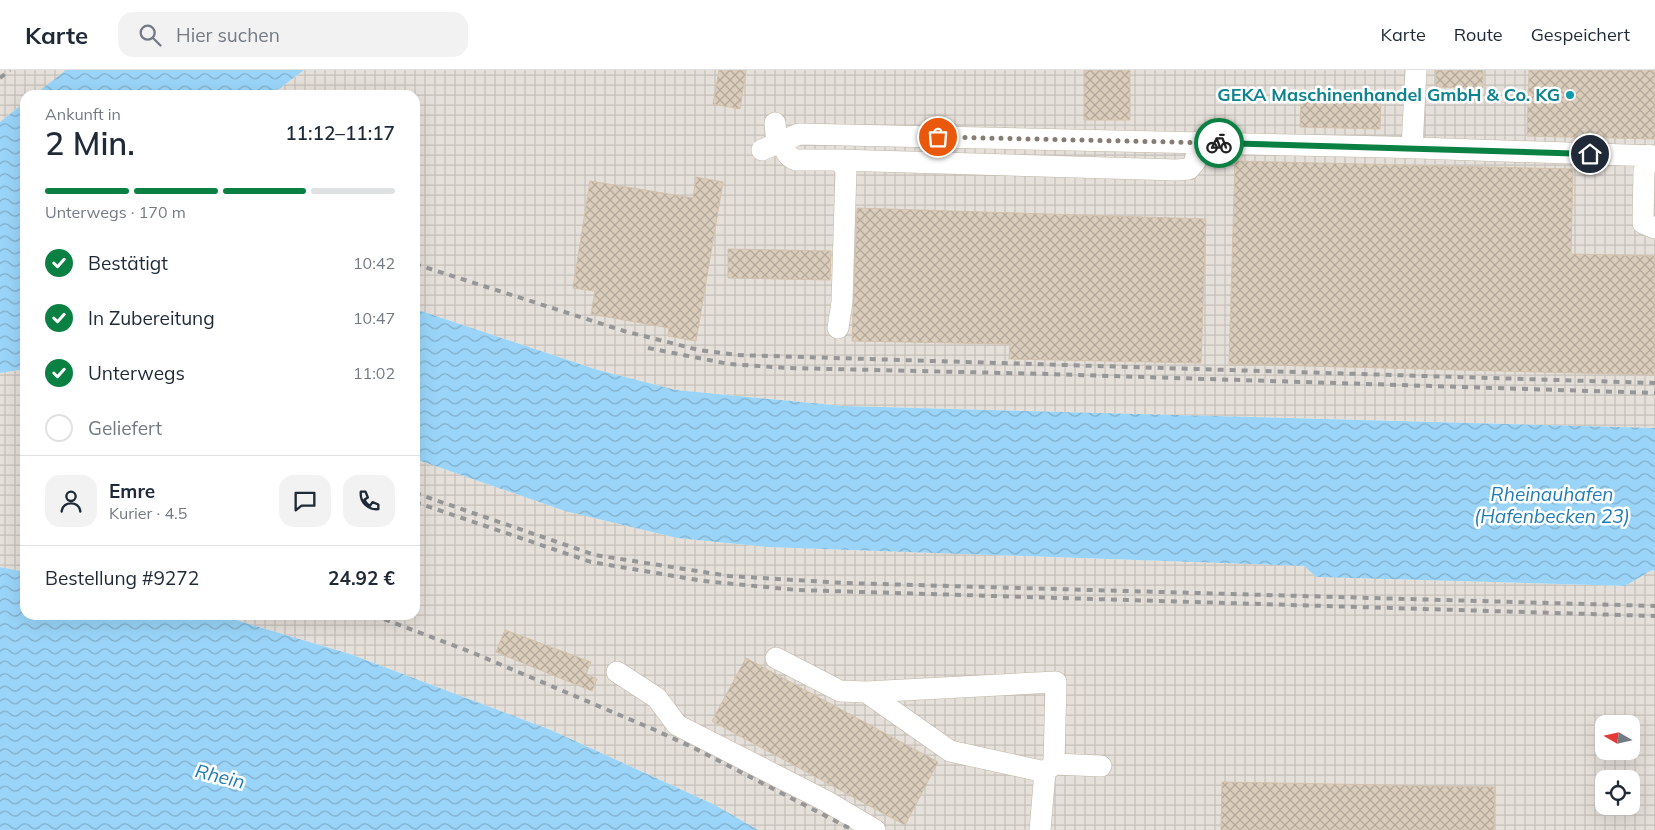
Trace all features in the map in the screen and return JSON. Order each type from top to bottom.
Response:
[{"type":"street","points":[[1412,148],[1416,70]]},
{"type":"street","points":[[1198,142],[1195,162],[1188,169],[1176,170],[796,160],[790,158],[774,140],[799,134],[1198,142],[1652,156],[1644,171],[1643,224],[1655,228]]},
{"type":"street","points":[[838,328],[842,302],[846,198],[846,169],[839,160]]},
{"type":"street","points":[[776,658],[840,691],[866,692],[1056,682],[1050,768],[1040,830]]},
{"type":"street","points":[[617,672],[657,698],[677,725],[826,801],[875,830]]},
{"type":"street","points":[[866,692],[950,751],[1050,768],[1101,766]]},
{"type":"shaded area","points":[[0,70],[66,70],[40,90],[20,90],[20,106],[0,122]]},
{"type":"shaded area","points":[[304,70],[1655,70],[1655,428],[844,406],[676,390],[598,370],[420,311],[420,90],[278,90]]},
{"type":"shaded area","points":[[20,370],[20,571],[0,567],[0,373]]},
{"type":"shaded area","points":[[420,461],[565,511],[677,538],[766,547],[1304,566],[1316,577],[1625,586],[1652,570],[1655,571],[1655,830],[758,830],[715,805],[551,730],[350,654],[236,620],[420,620]]},
{"type":"water","points":[[66,70],[304,70],[278,90],[40,90]]},
{"type":"water","points":[[20,106],[20,370],[0,373],[0,122]]},
{"type":"water","name":"Rheinauhafen (Hafenbecken 23)","points":[[420,311],[598,370],[676,390],[844,406],[1655,428],[1655,571],[1652,570],[1625,586],[1316,577],[1304,566],[766,547],[677,538],[565,511],[420,461]]},
{"type":"water","name":"Rhein","points":[[0,567],[20,571],[20,620],[236,620],[350,654],[551,730],[715,805],[758,830],[0,830]]},
{"type":"building","points":[[719,70],[746,70],[740,109],[713,104]]},
{"type":"building","points":[[1084,70],[1130,70],[1130,120],[1084,120]]},
{"type":"building","points":[[1436,70],[1483,70],[1483,88],[1436,87]]},
{"type":"building","name":"GEKA Maschinenhandel GmbH & Co. KG","points":[[1529,70],[1655,70],[1655,139],[1527,136]]},
{"type":"building","points":[[1301,98],[1381,100],[1380,129],[1300,127]]},
{"type":"building","points":[[1235,161],[1573,169],[1571,254],[1655,256],[1655,375],[1229,364]]},
{"type":"building","points":[[696,177],[723,182],[696,341],[668,336],[669,328],[591,314],[595,291],[573,288],[590,181],[693,198]]},
{"type":"building","points":[[857,208],[1206,219],[1201,363],[1009,359],[1010,344],[852,341]]},
{"type":"building","points":[[728,249],[831,251],[830,280],[728,278]]},
{"type":"building","points":[[505,630],[591,662],[586,674],[597,679],[592,691],[496,652]]},
{"type":"building","points":[[746,658],[938,762],[905,825],[712,721]]},
{"type":"building","points":[[1222,782],[1495,787],[1494,830],[1221,830]]},
{"type":"railway","points":[[0,78],[10,70]]},
{"type":"railway","points":[[420,266],[624,331],[699,350],[737,355],[1655,383]]},
{"type":"railway","points":[[648,348],[729,364],[788,368],[1655,393]]},
{"type":"railway","points":[[420,495],[595,555],[729,576],[844,583],[1655,606]]},
{"type":"railway","points":[[420,504],[591,562],[703,581],[797,590],[1655,616]]},
{"type":"railway","points":[[386,620],[471,652],[655,730],[692,747],[853,830]]},
{"type":"way so far","points":[[938,137],[1219,143]]},
{"type":"place","name":"GEKA Maschinenhandel GmbH & Co. KG","points":[[1570,95]]},
{"type":"route","points":[[1219,143],[1590,154]]}]
